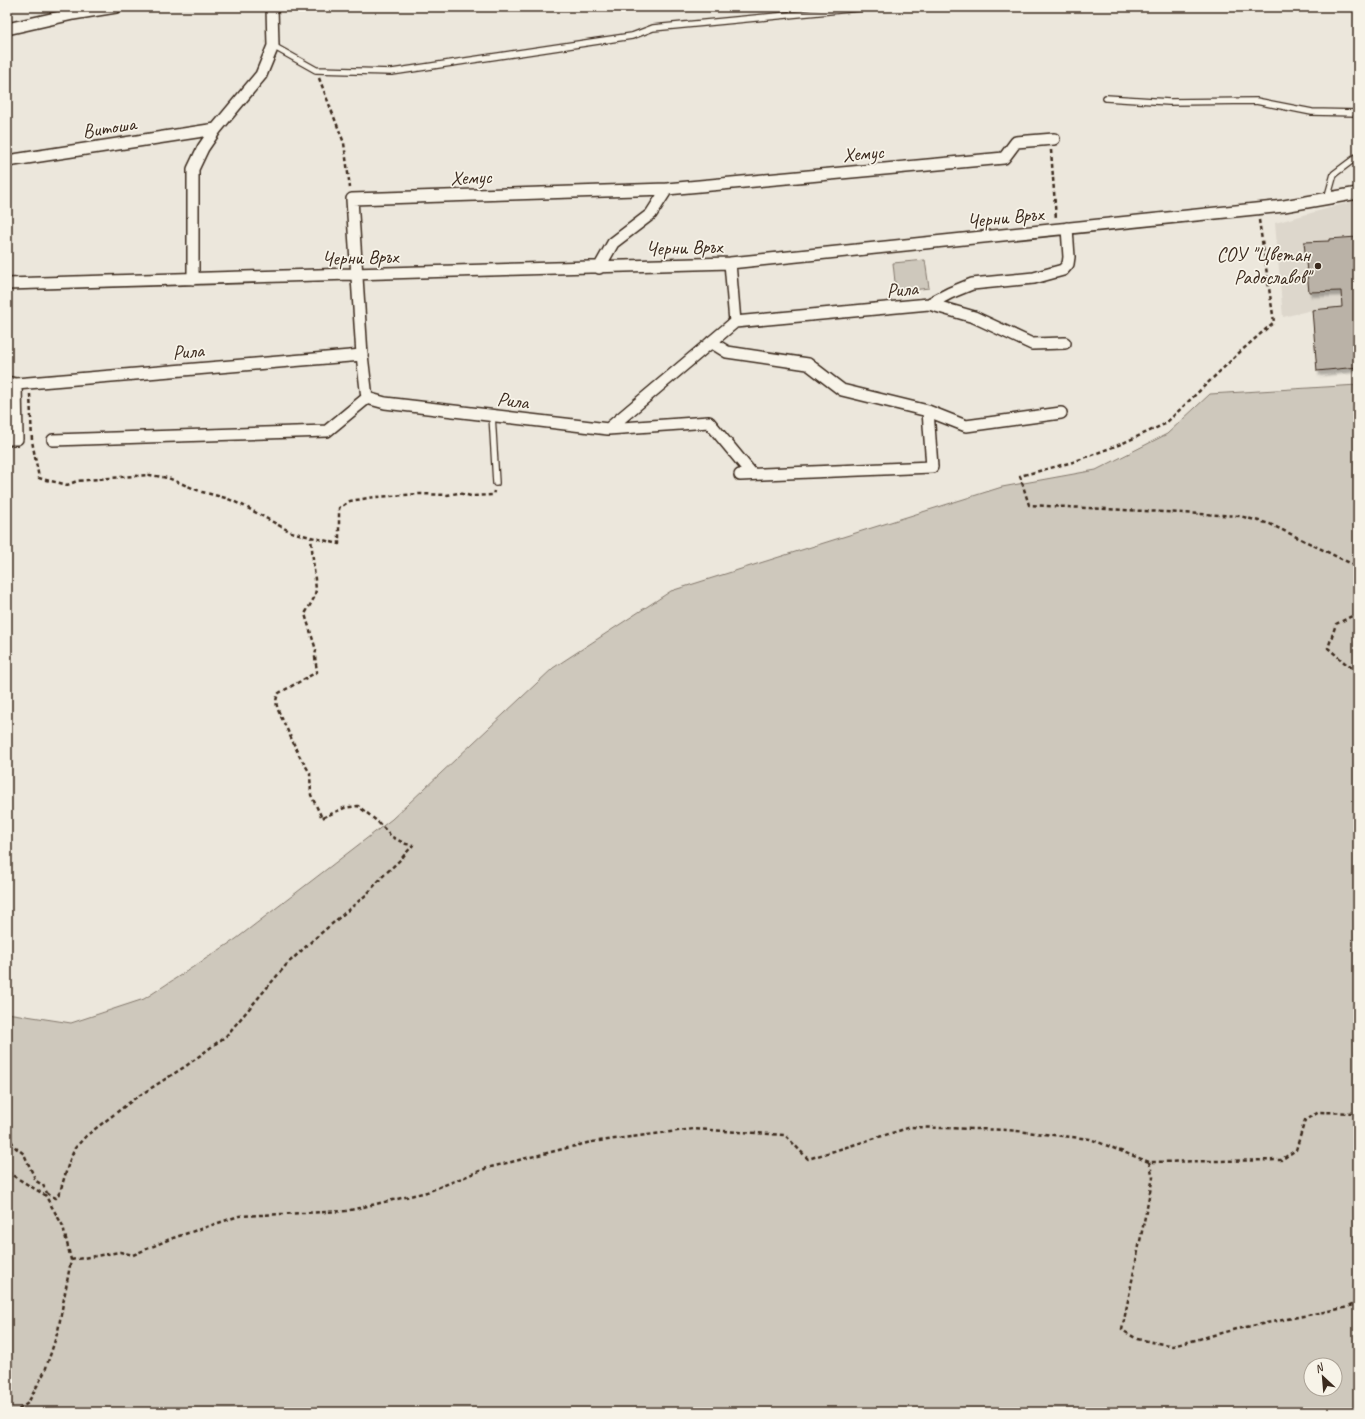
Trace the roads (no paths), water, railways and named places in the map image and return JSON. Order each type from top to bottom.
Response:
[{"type":"street","points":[[7,29],[74,10],[116,7]]},
{"type":"street","points":[[193,279],[193,169],[203,148],[216,129],[261,75],[273,46],[272,7]]},
{"type":"street","name":"Витоша","points":[[7,161],[216,129]]},
{"type":"street","name":"Хемус","points":[[356,275],[352,199],[667,189],[1004,158],[1016,142],[1052,139]]},
{"type":"street","points":[[598,268],[614,243],[651,214],[667,189]]},
{"type":"street","name":"Черни Връх","points":[[7,284],[730,263],[1257,209],[1358,193]]},
{"type":"street","points":[[928,304],[972,284],[1034,278],[1063,270],[1068,264],[1069,256],[1062,229]]},
{"type":"street","points":[[608,429],[734,322],[730,263]]},
{"type":"street","points":[[53,440],[327,431],[368,398],[362,355],[356,275]]},
{"type":"street","name":"Рила","points":[[734,322],[928,304],[974,317],[1032,344],[1065,343]]},
{"type":"street","points":[[711,342],[727,352],[808,364],[842,390],[928,411],[966,426],[1060,413]]},
{"type":"street","name":"Рила","points":[[7,439],[17,439],[12,383],[30,383],[362,355]]},
{"type":"street","name":"Рила","points":[[368,398],[385,403],[608,429],[709,422],[752,474]]},
{"type":"street","points":[[740,475],[932,467],[928,411]]},
{"type":"lane","points":[[273,46],[316,70],[392,72],[632,36],[653,28],[870,7]]},
{"type":"lane","points":[[1106,98],[1169,102],[1256,101],[1312,112],[1358,114]]},
{"type":"lane","points":[[1327,199],[1334,174],[1358,156]]},
{"type":"lane","points":[[492,415],[496,483]]},
{"type":"place","name":"СОУ \"Цветан Радославов\"","points":[[1318,266]]}]
